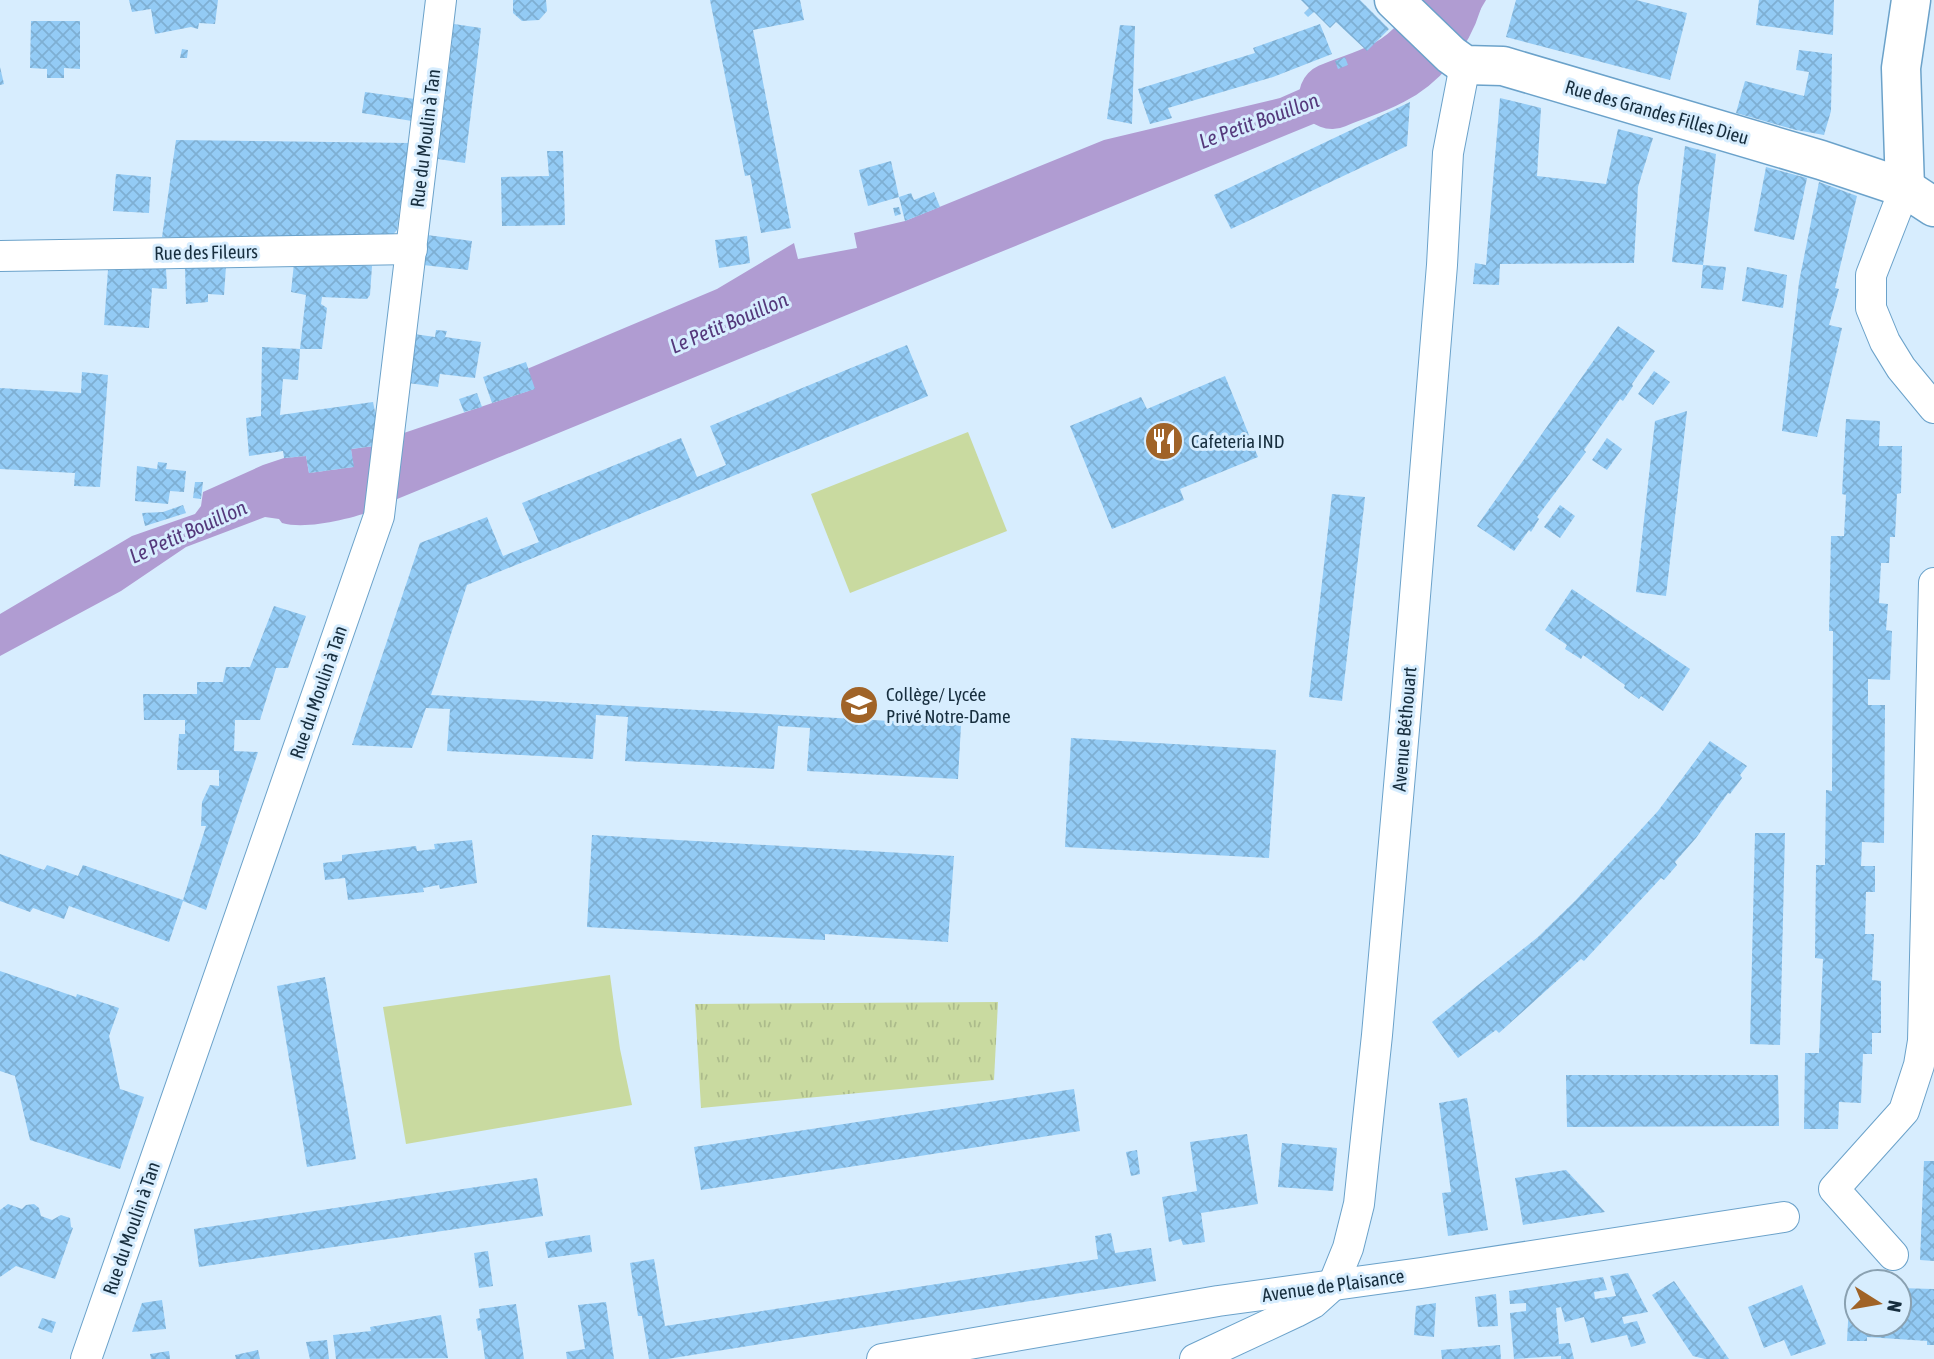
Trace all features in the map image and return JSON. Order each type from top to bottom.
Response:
[{"type":"main road","points":[[1911,0],[1901,68],[1920,197]]},
{"type":"main road","points":[[1400,6],[1458,60]]},
{"type":"main road","name":"Rue des Grandes Filles Dieu","points":[[1458,60],[1503,66],[1821,160],[1920,197]]},
{"type":"street","name":"Rue du Moulin à Tan","points":[[86,1359],[379,516],[441,0]]},
{"type":"street","name":"Avenue Béthouart","points":[[1333,1285],[1348,1248],[1359,1204],[1377,1035],[1448,153],[1458,60]]},
{"type":"street","points":[[1920,197],[1871,275],[1871,309],[1895,359],[1934,408]]},
{"type":"street","name":"Rue des Fileurs","points":[[0,256],[412,249]]},
{"type":"street","points":[[1893,1255],[1834,1189],[1905,1111],[1926,1065],[1923,1041],[1934,583]]},
{"type":"street","name":"Avenue de Plaisance","points":[[882,1359],[1219,1301],[1784,1217]]},
{"type":"street","points":[[1195,1359],[1313,1303],[1333,1285]]},
{"type":"green space","points":[[968,432],[1007,531],[850,593],[811,494]]},
{"type":"green space","points":[[610,975],[620,1049],[632,1105],[406,1144],[383,1007]]},
{"type":"green space","points":[[998,1002],[994,1080],[701,1108],[695,1004]]},
{"type":"water","points":[[1424,0],[1486,0],[1463,39]]},
{"type":"water","points":[[1397,34],[1432,79],[1411,90],[1411,84],[385,504],[395,436],[534,389],[527,369],[717,289],[794,243],[798,259],[857,248],[854,233],[905,221],[1104,140],[1280,98],[1373,57]]},
{"type":"water","points":[[382,445],[375,510],[341,520],[303,525],[282,523],[279,519],[265,517],[186,547],[121,591],[0,656],[0,614],[132,536],[195,514],[201,506],[203,492],[284,458],[306,456],[309,473],[353,467],[351,449]]},
{"type":"building","points":[[129,0],[218,0],[215,24],[199,23],[198,29],[191,27],[155,34],[151,9],[132,12]]},
{"type":"building","points":[[513,0],[546,0],[547,11],[539,20],[522,21],[513,13]]},
{"type":"building","points":[[710,0],[800,0],[804,20],[753,30],[791,228],[761,233],[750,175],[745,176]]},
{"type":"building","points":[[1301,0],[1360,0],[1389,29],[1367,51],[1336,22],[1330,28],[1314,12],[1308,17],[1304,13],[1309,8]]},
{"type":"building","points":[[1516,0],[1636,0],[1687,13],[1670,80],[1506,37]]},
{"type":"building","points":[[1759,0],[1834,0],[1833,35],[1756,25]]},
{"type":"building","points":[[31,21],[80,21],[80,69],[64,68],[64,78],[47,78],[47,69],[30,68]]},
{"type":"building","points":[[454,24],[481,28],[465,163],[438,159]]},
{"type":"building","points":[[1320,24],[1332,54],[1273,77],[1168,108],[1172,118],[1150,124],[1138,89],[1255,53],[1253,48]]},
{"type":"building","points":[[1120,25],[1135,26],[1132,124],[1107,119]]},
{"type":"building","points":[[182,49],[188,50],[187,58],[180,58]]},
{"type":"building","points":[[1799,50],[1832,54],[1831,111],[1824,135],[1736,113],[1745,81],[1804,96],[1809,72],[1796,70]]},
{"type":"building","points":[[1345,57],[1348,65],[1338,69],[1335,61]]},
{"type":"building","points":[[0,67],[4,84],[0,85]]},
{"type":"building","points":[[365,92],[415,99],[412,121],[362,113]]},
{"type":"building","points":[[1500,98],[1541,108],[1537,176],[1606,184],[1618,129],[1653,138],[1638,187],[1634,263],[1500,264],[1499,285],[1473,284],[1475,263],[1486,265]]},
{"type":"building","points":[[1410,102],[1407,146],[1231,229],[1214,195]]},
{"type":"building","points":[[176,140],[409,143],[397,230],[389,239],[162,237]]},
{"type":"building","points":[[1685,146],[1716,154],[1703,265],[1672,262]]},
{"type":"building","points":[[547,151],[563,151],[565,225],[502,226],[501,177],[549,176]]},
{"type":"building","points":[[891,161],[899,197],[868,206],[859,170]]},
{"type":"building","points":[[1766,167],[1807,178],[1794,240],[1754,231]]},
{"type":"building","points":[[116,174],[151,177],[149,213],[113,211]]},
{"type":"building","points":[[1819,182],[1857,196],[1835,288],[1839,289],[1829,325],[1842,328],[1817,437],[1782,431],[1799,282]]},
{"type":"building","points":[[934,192],[940,207],[905,221],[899,197],[911,193],[914,200]]},
{"type":"building","points":[[899,207],[901,214],[895,216],[893,208]]},
{"type":"building","points":[[427,235],[472,241],[468,270],[423,265]]},
{"type":"building","points":[[747,236],[750,263],[719,268],[715,240]]},
{"type":"building","points":[[294,263],[372,266],[370,295],[367,299],[322,297],[321,304],[327,308],[322,349],[300,349],[306,295],[291,292]]},
{"type":"building","points":[[1703,265],[1726,267],[1723,290],[1701,288]]},
{"type":"building","points":[[226,266],[224,295],[208,294],[208,302],[186,304],[185,267]]},
{"type":"building","points":[[1747,267],[1787,275],[1783,308],[1742,301]]},
{"type":"building","points":[[166,268],[167,289],[152,288],[149,328],[104,325],[108,270]]},
{"type":"building","points":[[1618,326],[1655,351],[1623,401],[1620,399],[1584,450],[1586,452],[1537,517],[1539,519],[1531,532],[1529,530],[1514,551],[1477,526]]},
{"type":"building","points":[[436,330],[447,331],[445,337],[481,342],[475,378],[440,374],[438,387],[408,383],[414,334],[435,337]]},
{"type":"building","points":[[907,345],[928,396],[467,585],[431,695],[961,725],[958,779],[807,771],[810,728],[778,726],[774,769],[625,761],[628,717],[596,715],[593,759],[447,751],[450,709],[426,708],[412,748],[352,745],[420,543],[487,517],[503,556],[539,542],[522,503],[681,438],[697,477],[726,465],[710,426]]},
{"type":"building","points":[[262,347],[300,349],[298,380],[283,379],[280,415],[373,402],[382,445],[351,449],[354,467],[309,473],[306,456],[284,458],[283,451],[249,456],[246,418],[261,416]]},
{"type":"building","points":[[526,362],[535,389],[492,403],[483,377]]},
{"type":"building","points":[[1654,371],[1670,382],[1653,405],[1638,394]]},
{"type":"building","points":[[82,372],[108,375],[100,487],[74,486],[75,473],[0,469],[0,388],[81,393]]},
{"type":"building","name":"Cafeteria IND","points":[[1225,376],[1258,457],[1180,489],[1184,500],[1112,529],[1070,426],[1141,397],[1147,409]]},
{"type":"building","points":[[477,393],[482,407],[464,412],[459,399]]},
{"type":"building","points":[[1687,411],[1666,596],[1636,592],[1655,421]]},
{"type":"building","points":[[1846,419],[1880,421],[1879,446],[1902,446],[1901,493],[1897,494],[1895,537],[1890,537],[1889,563],[1881,563],[1879,603],[1888,604],[1886,630],[1892,631],[1890,680],[1868,679],[1868,705],[1885,705],[1884,843],[1862,842],[1861,866],[1875,866],[1875,892],[1866,892],[1865,934],[1874,934],[1872,980],[1881,981],[1881,1033],[1872,1033],[1872,1054],[1863,1054],[1861,1103],[1839,1102],[1838,1129],[1804,1129],[1805,1053],[1819,1053],[1823,959],[1815,958],[1816,865],[1825,865],[1826,790],[1832,791],[1833,631],[1829,631],[1831,536],[1844,536],[1846,495],[1842,494]]},
{"type":"building","points":[[1607,438],[1622,449],[1607,470],[1592,460]]},
{"type":"building","points":[[158,462],[167,463],[166,469],[186,471],[184,492],[170,491],[168,504],[135,501],[137,466],[157,469]]},
{"type":"building","points":[[195,482],[203,482],[201,499],[193,498]]},
{"type":"building","points":[[1332,494],[1365,497],[1342,701],[1309,697]]},
{"type":"building","points":[[183,505],[186,513],[145,526],[142,513],[163,512]]},
{"type":"building","points":[[1560,505],[1575,516],[1560,538],[1544,527]]},
{"type":"building","points":[[1572,589],[1690,669],[1663,711],[1641,696],[1639,699],[1624,688],[1625,685],[1583,655],[1581,659],[1565,649],[1567,645],[1545,630]]},
{"type":"building","points":[[274,606],[306,616],[288,668],[276,668],[260,720],[235,720],[234,751],[258,752],[206,910],[183,901],[169,942],[69,906],[64,919],[33,908],[30,912],[0,901],[0,854],[44,870],[47,865],[78,876],[83,865],[183,900],[206,826],[201,826],[202,802],[210,785],[219,786],[219,770],[177,770],[179,734],[185,734],[185,720],[144,720],[143,694],[197,694],[197,682],[223,682],[226,667],[250,667]]},
{"type":"building","points":[[1071,738],[1276,750],[1269,858],[1065,847]]},
{"type":"building","points":[[1710,741],[1747,766],[1730,794],[1728,793],[1675,862],[1677,865],[1664,880],[1661,878],[1584,961],[1581,959],[1499,1033],[1496,1030],[1458,1058],[1432,1022],[1538,937],[1575,901],[1658,811]]},
{"type":"building","points":[[1755,833],[1785,833],[1780,1045],[1750,1044]]},
{"type":"building","points":[[592,835],[954,856],[948,942],[825,934],[825,940],[587,927]]},
{"type":"building","points":[[472,840],[477,883],[440,889],[439,885],[423,888],[424,892],[348,900],[345,878],[325,880],[323,863],[342,861],[342,855],[416,846],[417,851],[435,849],[434,844]]},
{"type":"building","points":[[0,971],[76,997],[77,994],[119,1008],[109,1036],[120,1089],[144,1097],[120,1169],[30,1140],[15,1076],[0,1071]]},
{"type":"building","points":[[325,977],[356,1159],[307,1167],[277,986]]},
{"type":"building","points":[[1566,1075],[1778,1075],[1779,1126],[1567,1127]]},
{"type":"building","points":[[1074,1089],[1080,1131],[701,1190],[694,1147]]},
{"type":"building","points":[[1467,1098],[1488,1230],[1448,1236],[1442,1193],[1451,1192],[1439,1103]]},
{"type":"building","points":[[1247,1134],[1258,1204],[1201,1213],[1205,1242],[1183,1245],[1181,1239],[1169,1242],[1162,1197],[1197,1191],[1190,1142]]},
{"type":"building","points":[[1282,1143],[1337,1148],[1333,1191],[1278,1187]]},
{"type":"building","points":[[1137,1150],[1140,1174],[1131,1176],[1126,1152]]},
{"type":"building","points":[[1924,1161],[1934,1161],[1934,1261],[1920,1260]]},
{"type":"building","points":[[1566,1170],[1605,1212],[1523,1225],[1515,1178]]},
{"type":"building","points":[[537,1178],[543,1216],[199,1267],[194,1229]]},
{"type":"building","points":[[8,1204],[22,1209],[26,1205],[34,1204],[39,1208],[41,1216],[52,1220],[61,1215],[70,1218],[73,1228],[55,1279],[16,1266],[0,1277],[0,1210]]},
{"type":"building","points":[[1111,1233],[1115,1253],[1151,1248],[1156,1281],[667,1359],[649,1359],[642,1316],[638,1316],[630,1263],[654,1259],[665,1326],[1098,1259],[1095,1236]]},
{"type":"building","points":[[590,1235],[592,1252],[548,1258],[545,1242]]},
{"type":"building","points":[[488,1251],[493,1286],[479,1288],[474,1253]]},
{"type":"building","points":[[1628,1273],[1648,1312],[1622,1317],[1624,1324],[1637,1321],[1646,1343],[1631,1347],[1627,1335],[1591,1343],[1584,1317],[1565,1322],[1561,1307],[1556,1308],[1559,1344],[1570,1343],[1574,1359],[1561,1359],[1561,1356],[1514,1359],[1510,1313],[1526,1311],[1526,1303],[1510,1304],[1509,1291],[1603,1277],[1607,1290],[1594,1292],[1595,1299],[1616,1296],[1610,1276]]},
{"type":"building","points":[[1674,1281],[1729,1359],[1693,1356],[1652,1295]]},
{"type":"building","points":[[1802,1285],[1826,1344],[1791,1356],[1784,1340],[1764,1348],[1748,1307]]},
{"type":"building","points":[[1913,1288],[1934,1289],[1934,1345],[1927,1345],[1927,1341],[1882,1338],[1913,1338]]},
{"type":"building","points":[[1496,1294],[1498,1326],[1478,1327],[1475,1297]]},
{"type":"building","points":[[162,1300],[166,1329],[132,1332],[142,1303]]},
{"type":"building","points":[[606,1302],[614,1359],[567,1359],[566,1352],[585,1349],[578,1305]]},
{"type":"building","points":[[1436,1303],[1434,1337],[1414,1335],[1416,1306]]},
{"type":"building","points":[[516,1304],[524,1359],[485,1359],[481,1330],[478,1331],[476,1319],[480,1318],[479,1309]]},
{"type":"building","points":[[441,1315],[448,1358],[336,1359],[333,1335],[371,1331],[370,1327]]},
{"type":"building","points":[[42,1318],[56,1322],[52,1333],[38,1328]]},
{"type":"building","points":[[1847,1338],[1867,1338],[1867,1341],[1847,1341]]},
{"type":"building","points":[[327,1340],[329,1359],[310,1359],[306,1342]]},
{"type":"building","points":[[1500,1345],[1501,1359],[1442,1359],[1441,1350]]},
{"type":"building","points":[[258,1350],[260,1359],[236,1359],[235,1355]]},
{"type":"building","points":[[169,1351],[170,1359],[151,1359],[150,1354]]},
{"type":"waterway","name":"Le Petit Bouillon","points":[[1332,96],[1381,77],[1408,60],[1433,33],[1449,0]]},
{"type":"place","name":"Cafeteria IND","points":[[1164,441]]},
{"type":"place","name":"Collège/ Lycée Privé Notre-Dame","points":[[859,705]]}]
